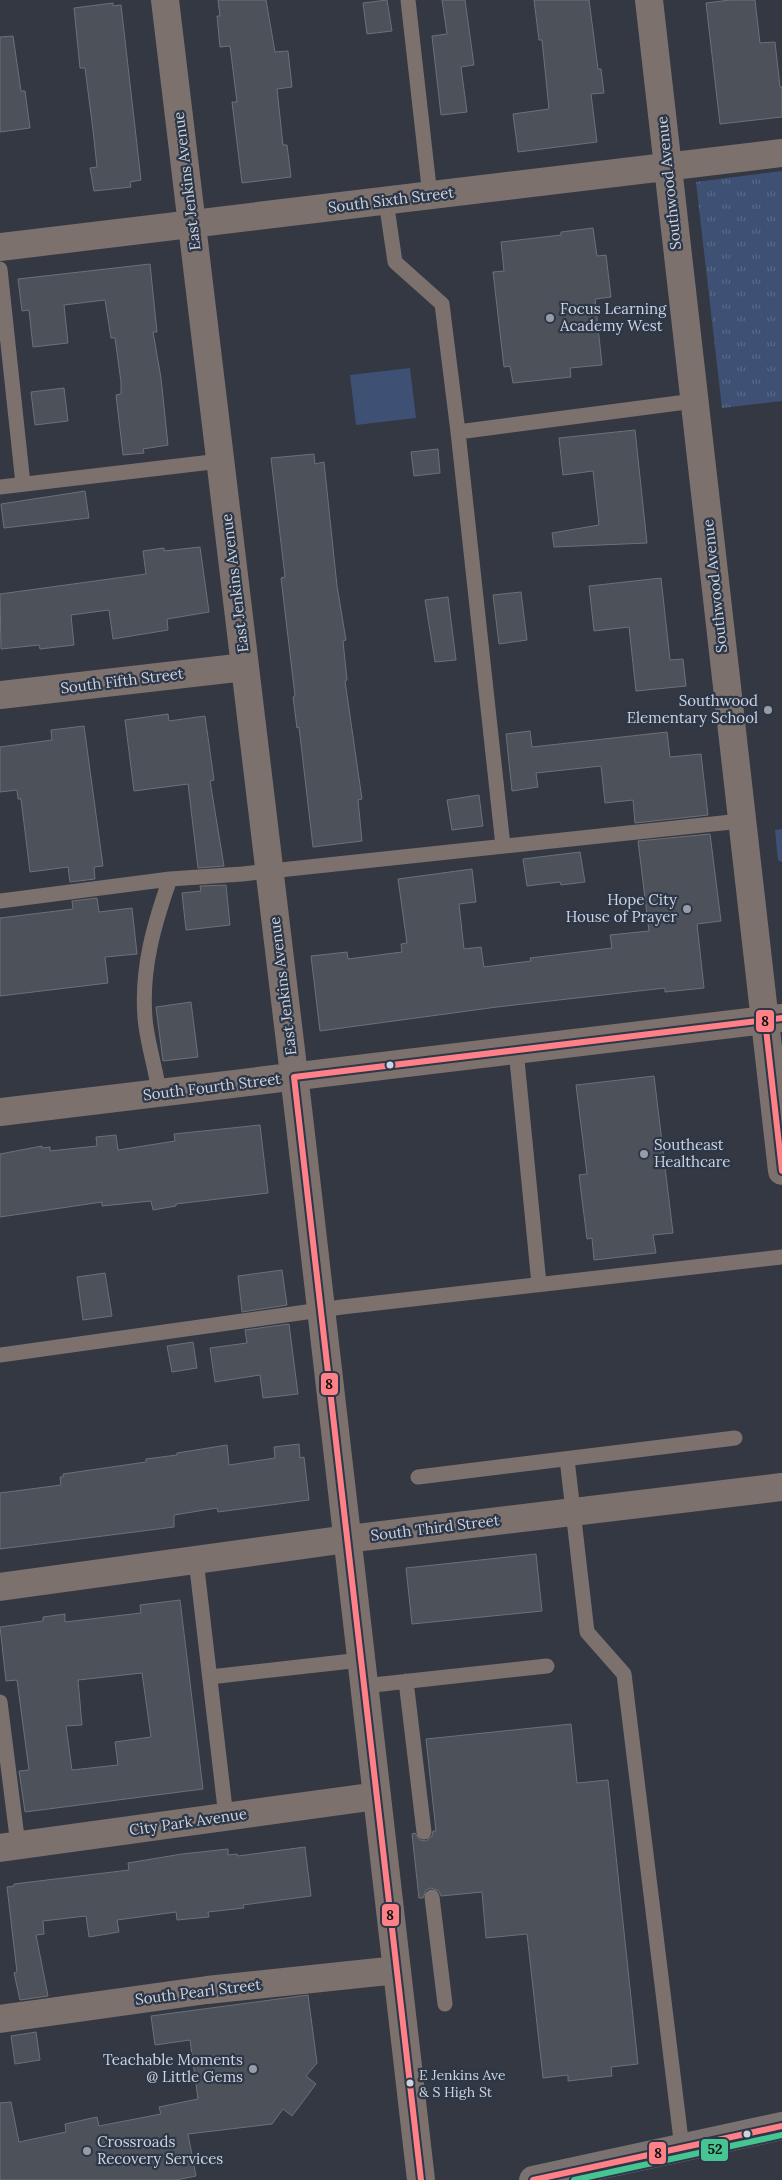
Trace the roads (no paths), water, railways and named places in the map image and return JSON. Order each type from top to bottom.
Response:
[{"type":"main road","points":[[533,2180],[782,2126]]},
{"type":"street","name":"East Jenkins Avenue","points":[[165,0],[294,1077],[396,1970],[422,2180]]},
{"type":"street","name":"Southwood Avenue","points":[[649,0],[741,821],[774,1019],[782,1171]]},
{"type":"street","name":"South Sixth Street","points":[[0,247],[782,153]]},
{"type":"street","name":"South Fifth Street","points":[[0,695],[245,666]]},
{"type":"street","name":"South Fourth Street","points":[[0,1112],[774,1019]]},
{"type":"street","name":"South Third Street","points":[[0,1587],[347,1539],[782,1487]]},
{"type":"street","name":"City Park Avenue","points":[[9,1847],[377,1796]]},
{"type":"street","name":"South Pearl Street","points":[[0,2019],[207,1990],[396,1970]]},
{"type":"lane","points":[[408,0],[430,196]]},
{"type":"lane","points":[[386,201],[395,262],[442,304],[504,846]]},
{"type":"lane","points":[[0,269],[23,484]]},
{"type":"lane","points":[[458,432],[694,401]]},
{"type":"lane","points":[[0,487],[220,461]]},
{"type":"lane","points":[[0,901],[170,879],[269,871],[741,821]]},
{"type":"lane","points":[[159,1093],[145,1018],[145,971],[155,922],[170,879]]},
{"type":"lane","points":[[516,1050],[539,1284]]},
{"type":"lane","points":[[0,1355],[321,1310],[782,1256]]},
{"type":"lane","points":[[418,1477],[735,1438]]},
{"type":"lane","points":[[567,1458],[587,1632],[624,1674],[682,2148]]},
{"type":"lane","points":[[196,1560],[226,1817]]},
{"type":"lane","points":[[210,1677],[363,1673],[406,1681],[547,1666]]},
{"type":"lane","points":[[406,1681],[424,1832]]},
{"type":"lane","points":[[0,1702],[9,1847]]},
{"type":"lane","points":[[432,1897],[445,2004]]},
{"type":"place","name":"Focus Learning Academy West","points":[[550,318]]},
{"type":"place","name":"Southwood Elementary School","points":[[768,710]]},
{"type":"place","name":"Hope City House of Prayer","points":[[687,909]]},
{"type":"place","name":"Southeast Healthcare","points":[[644,1154]]},
{"type":"place","name":"Teachable Moments @ Little Gems","points":[[253,2069]]},
{"type":"place","name":"E Jenkins Ave & S High St","points":[[410,2083]]},
{"type":"place","name":"Crossroads Recovery Services","points":[[87,2151]]}]
